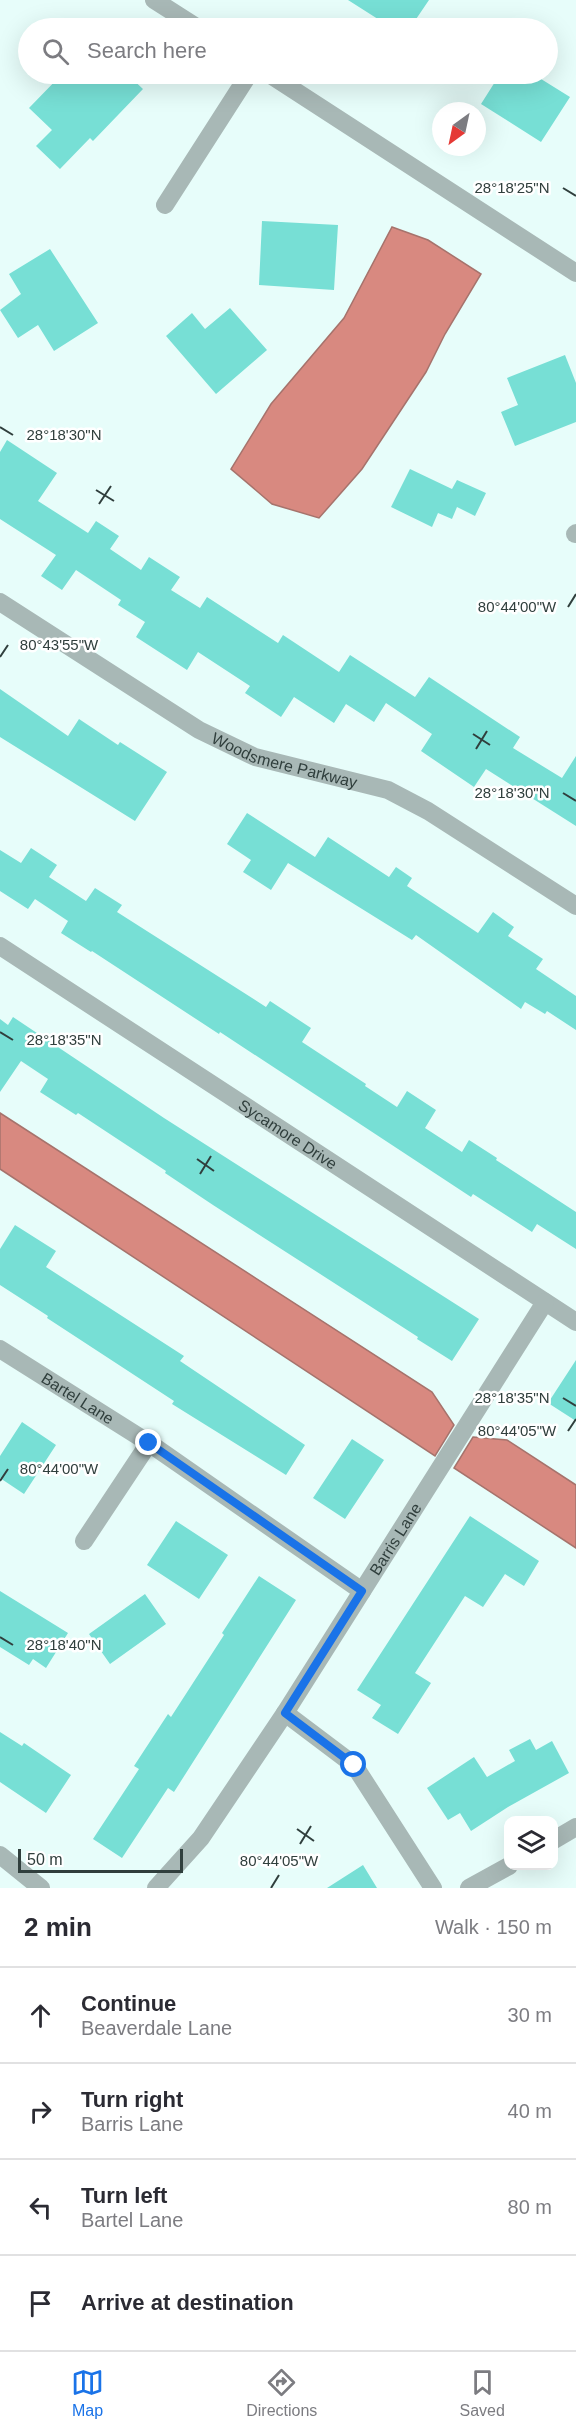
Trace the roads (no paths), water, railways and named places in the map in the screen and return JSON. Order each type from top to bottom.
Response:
[{"type":"street","points":[[153,0],[182,18]]},
{"type":"street","points":[[165,205],[243,84]]},
{"type":"street","points":[[284,84],[576,273]]},
{"type":"street","name":"Woodsmere Parkway","points":[[0,602],[199,730],[255,757],[388,790],[428,811],[576,906]]},
{"type":"street","name":"Sycamore Drive","points":[[0,946],[336,1163],[576,1322]]},
{"type":"street","name":"Barris Lane","points":[[156,1888],[201,1838],[285,1713],[545,1302]]},
{"type":"street","name":"Bartel Lane","points":[[0,1349],[149,1443],[362,1591]]},
{"type":"street","points":[[84,1541],[149,1443]]},
{"type":"street","points":[[285,1713],[354,1765],[433,1888]]},
{"type":"street","points":[[558,1838],[576,1827]]},
{"type":"street","points":[[0,1855],[41,1888]]},
{"type":"street","points":[[469,1888],[504,1868]]}]
